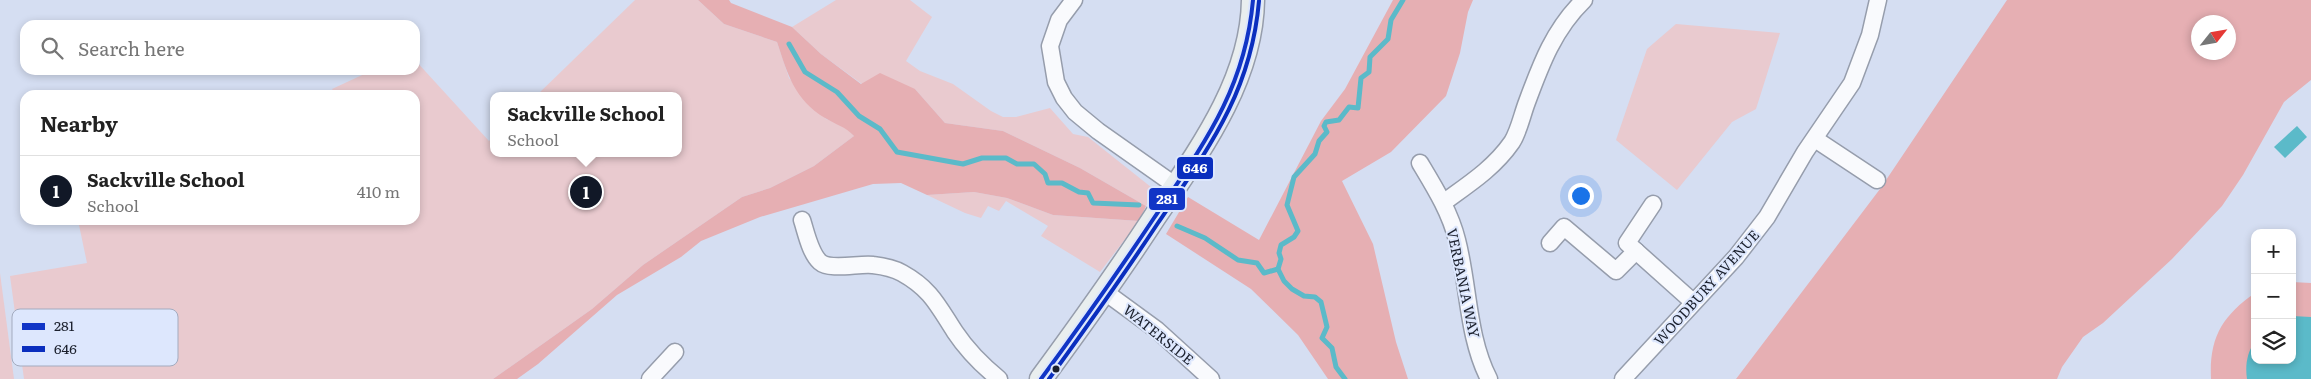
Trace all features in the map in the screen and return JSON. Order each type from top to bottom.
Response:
[{"type":"street","points":[[1074,0],[1059,20],[1050,46],[1056,82],[1064,98],[1075,112],[1098,131],[1176,186]]},
{"type":"street","points":[[1040,379],[1105,292],[1176,186],[1216,121],[1248,46],[1253,20],[1253,0]]},
{"type":"street","points":[[1444,202],[1489,169],[1513,140],[1541,64],[1554,36],[1571,12],[1584,0]]},
{"type":"street","name":"WOODBURY AVENUE","points":[[1623,379],[1736,257],[1767,217],[1852,83],[1870,35],[1878,0]]},
{"type":"street","points":[[1815,139],[1877,180]]},
{"type":"street","name":"VERBANIA WAY","points":[[1420,163],[1444,202],[1457,240],[1468,306],[1482,366],[1489,379]]},
{"type":"street","points":[[1653,204],[1627,243],[1693,302]]},
{"type":"street","points":[[802,220],[814,253],[821,262],[830,266],[874,265],[900,272],[920,284],[934,297],[962,341],[984,367],[999,379]]},
{"type":"street","points":[[1550,243],[1564,227],[1616,271],[1636,251]]},
{"type":"street","name":"WATERSIDE","points":[[1105,292],[1157,330],[1212,379]]},
{"type":"street","points":[[650,379],[676,352]]},
{"type":"shaded area","points":[[635,0],[698,0],[724,24],[777,42],[789,78],[826,119],[845,126],[854,136],[814,166],[770,188],[742,197],[643,265],[592,309],[493,379],[24,379],[22,366],[178,366],[178,309],[14,309],[10,276],[87,263],[79,225],[420,225],[420,90],[332,89],[362,75],[420,75],[420,65],[490,140],[490,157],[682,157],[682,92],[540,92]]},
{"type":"shaded area","points":[[698,0],[729,0],[731,3],[792,27],[821,54],[861,84],[880,73],[915,89],[945,123],[1003,131],[1080,168],[1146,206],[1139,221],[1053,215],[1007,198],[974,192],[927,195],[901,183],[873,184],[760,217],[701,241],[681,257],[617,295],[538,364],[517,379],[493,379],[592,309],[643,265],[742,197],[770,188],[814,166],[854,136],[814,111],[806,103],[789,76],[777,42],[724,24]]},
{"type":"shaded area","points":[[836,0],[910,0],[932,17],[906,61],[920,71],[953,84],[991,111],[1003,117],[1016,117],[1050,108],[1073,134],[1088,137],[1156,191],[1146,206],[1080,168],[1003,131],[945,123],[915,89],[862,84],[821,54],[792,27]]},
{"type":"shaded area","points":[[1393,0],[1473,0],[1468,12],[1460,53],[1446,96],[1391,152],[1342,181],[1373,244],[1396,342],[1408,379],[1328,379],[1298,335],[1251,289],[1166,234],[1188,197],[1259,240],[1321,121],[1345,89]]},
{"type":"shaded area","points":[[2007,0],[2311,0],[2311,80],[2284,102],[2243,175],[2222,206],[2172,259],[2103,323],[2083,337],[2062,367],[2057,379],[1736,379],[1880,189]]},
{"type":"shaded area","points":[[1676,24],[1780,33],[1756,109],[1732,122],[1677,190],[1616,140],[1647,49]]},
{"type":"shaded area","points":[[974,192],[1007,198],[1053,215],[1139,221],[1100,272],[1041,236],[1048,226],[1006,201],[999,211],[988,206],[981,218],[965,213],[927,195]]},
{"type":"shaded area","points":[[0,273],[14,379],[0,379]]},
{"type":"shaded area","points":[[2296,282],[2311,283],[2311,379],[2211,379],[2212,352],[2215,340],[2226,320],[2251,296],[2251,364],[2296,364]]},
{"type":"water","points":[[2297,126],[2307,137],[2285,158],[2274,147]]},
{"type":"water","points":[[2296,316],[2311,317],[2311,379],[2247,379],[2247,359],[2251,348],[2251,364],[2296,364]]},
{"type":"waterway","points":[[1345,379],[1336,367],[1332,348],[1322,338],[1327,327],[1321,302],[1315,297],[1304,296],[1292,289],[1284,281],[1278,269],[1281,259],[1279,253],[1281,245],[1294,237],[1298,231],[1287,205],[1294,177],[1315,154],[1319,141],[1327,132],[1324,126],[1326,122],[1339,120],[1349,107],[1358,108],[1361,78],[1369,72],[1370,57],[1388,39],[1391,20],[1403,0]]},
{"type":"waterway","points":[[789,44],[805,72],[837,92],[859,116],[880,129],[897,152],[963,164],[982,158],[1006,158],[1017,164],[1034,164],[1045,174],[1048,183],[1062,183],[1079,192],[1088,193],[1093,203],[1139,205]]},
{"type":"waterway","points":[[1177,226],[1205,238],[1238,260],[1257,263],[1264,273],[1278,269]]},
{"type":"transit line","name":"281","points":[[1041,379],[1127,258],[1205,141],[1231,89],[1241,62],[1253,0]]},
{"type":"transit line","name":"646","points":[[1049,379],[1194,170],[1224,119],[1237,92],[1247,64],[1259,1]]},
{"type":"place","name":"Sackville School","points":[[586,192]]}]
